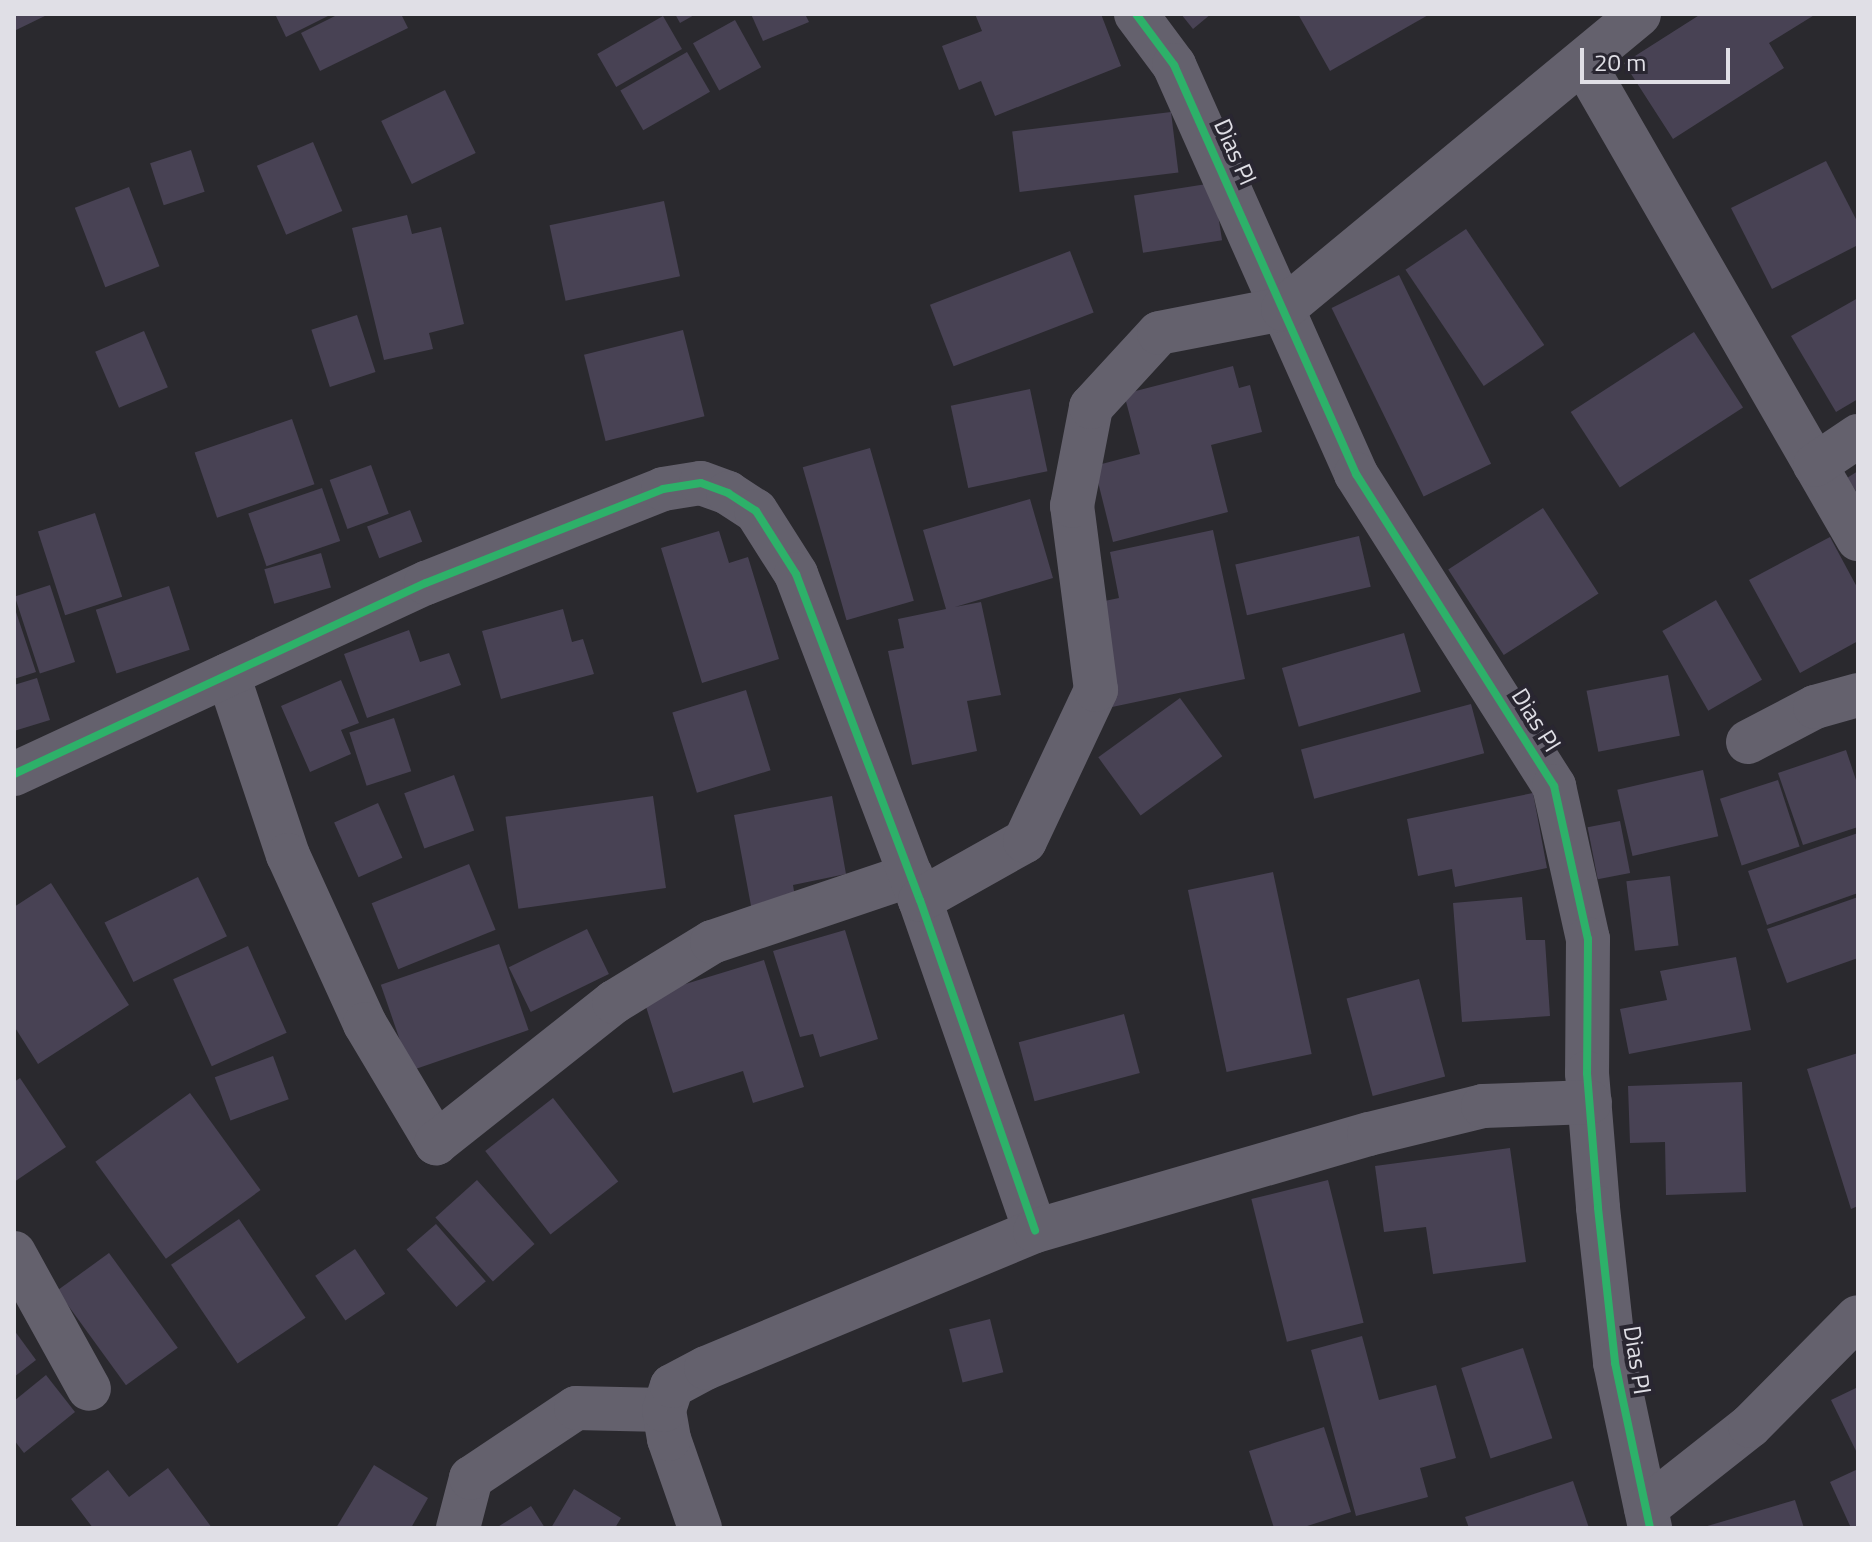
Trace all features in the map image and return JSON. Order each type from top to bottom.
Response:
[{"type":"street","name":"Dias Pl","points":[[1136,14],[1174,65],[1356,474],[1554,786],[1588,939],[1590,1102],[1615,1363],[1648,1518]]},
{"type":"street","points":[[228,675],[288,855],[365,1024],[436,1143],[614,1002],[712,942],[915,888],[1025,841],[1096,690],[1072,506],[1091,407],[1159,333],[1283,309],[1639,14]]},
{"type":"street","points":[[1583,62],[1858,539]]},
{"type":"street","points":[[1815,465],[1858,436]]},
{"type":"street","points":[[14,774],[426,583],[663,489],[701,483],[756,511],[796,574],[915,888],[1035,1231]]},
{"type":"street","points":[[1748,742],[1815,707],[1858,695]]},
{"type":"street","points":[[700,1528],[669,1439],[664,1410],[672,1386],[706,1368],[1035,1231],[1369,1134],[1483,1106],[1590,1102]]},
{"type":"street","points":[[14,1253],[89,1389]]},
{"type":"street","points":[[1648,1518],[1750,1426],[1858,1317]]},
{"type":"street","points":[[458,1528],[471,1478],[576,1408],[664,1410]]},
{"type":"building","points":[[14,14],[49,14],[14,31]]},
{"type":"building","points":[[275,14],[332,14],[286,37]]},
{"type":"building","points":[[339,14],[401,14],[408,28],[320,71],[301,33]]},
{"type":"building","points":[[675,14],[696,14],[680,23]]},
{"type":"building","points":[[751,14],[805,14],[809,22],[763,41]]},
{"type":"building","points":[[975,14],[1101,14],[1121,66],[995,116],[981,81],[959,90],[942,46],[982,31]]},
{"type":"building","points":[[1181,14],[1211,14],[1193,29]]},
{"type":"building","points":[[1298,14],[1430,14],[1330,71]]},
{"type":"building","points":[[1701,14],[1816,14],[1769,43],[1784,68],[1673,139],[1624,63]]},
{"type":"building","points":[[663,16],[682,49],[616,87],[597,54]]},
{"type":"building","points":[[735,20],[761,67],[719,91],[693,43]]},
{"type":"building","points":[[687,52],[710,92],[643,130],[620,90]]},
{"type":"building","points":[[445,90],[476,153],[412,184],[381,121]]},
{"type":"building","points":[[1171,112],[1178,173],[1020,192],[1012,131]]},
{"type":"building","points":[[313,142],[342,211],[286,235],[257,166]]},
{"type":"building","points":[[191,150],[205,192],[164,205],[150,163]]},
{"type":"building","points":[[1826,161],[1858,223],[1858,245],[1772,289],[1731,208]]},
{"type":"building","points":[[1213,183],[1222,240],[1143,253],[1134,196]]},
{"type":"building","points":[[129,187],[159,266],[105,287],[75,208]]},
{"type":"building","points":[[664,201],[680,276],[566,301],[550,225]]},
{"type":"building","points":[[407,215],[412,234],[441,227],[464,324],[429,333],[433,349],[384,360],[352,228]]},
{"type":"building","points":[[1466,229],[1544,345],[1484,386],[1405,270]]},
{"type":"building","points":[[1070,251],[1094,313],[954,366],[930,305]]},
{"type":"building","points":[[1399,275],[1491,464],[1424,497],[1332,308]]},
{"type":"building","points":[[1858,298],[1858,399],[1836,412],[1791,336]]},
{"type":"building","points":[[357,315],[376,372],[330,387],[311,330]]},
{"type":"building","points":[[683,330],[705,416],[606,441],[584,355]]},
{"type":"building","points":[[144,331],[168,387],[119,408],[95,352]]},
{"type":"building","points":[[1694,332],[1743,407],[1620,488],[1571,412]]},
{"type":"building","points":[[1233,366],[1239,388],[1250,385],[1262,432],[1211,445],[1228,512],[1113,542],[1094,466],[1140,454],[1124,394]]},
{"type":"building","points":[[1030,389],[1047,471],[968,488],[951,406]]},
{"type":"building","points":[[292,419],[314,484],[217,518],[195,453]]},
{"type":"building","points":[[870,448],[914,601],[847,620],[803,467]]},
{"type":"building","points":[[371,465],[389,514],[347,529],[330,480]]},
{"type":"building","points":[[1858,471],[1858,494],[1847,478]]},
{"type":"building","points":[[322,488],[340,541],[266,566],[248,513]]},
{"type":"building","points":[[1030,499],[1053,578],[955,607],[981,602],[1001,695],[967,701],[977,751],[912,765],[888,651],[904,648],[898,619],[946,609],[923,530]]},
{"type":"building","points":[[1543,508],[1599,594],[1504,655],[1448,570]]},
{"type":"building","points":[[410,510],[422,542],[379,558],[367,526]]},
{"type":"building","points":[[95,513],[122,597],[65,615],[38,532]]},
{"type":"building","points":[[1213,530],[1245,679],[1112,707],[1090,604],[1119,598],[1110,552]]},
{"type":"building","points":[[719,531],[729,563],[748,557],[779,659],[702,683],[661,548]]},
{"type":"building","points":[[1359,536],[1371,587],[1247,615],[1235,565]]},
{"type":"building","points":[[1830,537],[1858,589],[1858,641],[1800,673],[1749,580]]},
{"type":"building","points":[[321,553],[331,588],[274,604],[264,569]]},
{"type":"building","points":[[50,585],[75,662],[40,673],[15,596]]},
{"type":"building","points":[[169,586],[190,650],[116,674],[96,610]]},
{"type":"building","points":[[1716,600],[1762,680],[1708,711],[1662,631]]},
{"type":"building","points":[[14,606],[36,672],[14,679]]},
{"type":"building","points":[[563,609],[572,642],[583,639],[594,674],[501,699],[482,631]]},
{"type":"building","points":[[409,630],[420,662],[449,653],[461,685],[367,718],[344,654]]},
{"type":"building","points":[[1404,633],[1421,692],[1299,727],[1282,668]]},
{"type":"building","points":[[1668,675],[1680,736],[1598,752],[1587,691]]},
{"type":"building","points":[[37,678],[50,720],[14,731],[14,685]]},
{"type":"building","points":[[341,680],[359,723],[341,730],[351,754],[310,772],[281,706]]},
{"type":"building","points":[[746,690],[771,770],[697,793],[672,713]]},
{"type":"building","points":[[1180,698],[1222,756],[1141,816],[1098,757]]},
{"type":"building","points":[[1471,704],[1484,753],[1314,799],[1301,750]]},
{"type":"building","points":[[394,718],[411,771],[367,786],[349,733]]},
{"type":"building","points":[[1846,750],[1858,786],[1858,827],[1803,845],[1778,773]]},
{"type":"building","points":[[1703,770],[1718,836],[1633,856],[1617,790]]},
{"type":"building","points":[[454,775],[474,830],[424,849],[404,793]]},
{"type":"building","points":[[1778,780],[1800,847],[1742,865],[1720,799]]},
{"type":"building","points":[[1533,793],[1547,868],[1455,887],[1452,869],[1418,876],[1407,819]]},
{"type":"building","points":[[653,796],[666,888],[518,909],[505,817]]},
{"type":"building","points":[[832,796],[846,874],[793,885],[796,903],[752,911],[734,815]]},
{"type":"building","points":[[378,803],[402,858],[359,877],[334,823]]},
{"type":"building","points":[[1620,821],[1630,873],[1598,879],[1588,827]]},
{"type":"building","points":[[1858,833],[1858,893],[1767,925],[1748,871]]},
{"type":"building","points":[[469,864],[496,930],[398,969],[372,903]]},
{"type":"building","points":[[1273,872],[1312,1054],[1227,1072],[1188,890]]},
{"type":"building","points":[[1670,876],[1679,945],[1635,951],[1626,881]]},
{"type":"building","points":[[198,877],[227,936],[133,982],[105,923]]},
{"type":"building","points":[[51,883],[129,1005],[38,1064],[14,1026],[14,907]]},
{"type":"building","points":[[1522,897],[1526,940],[1545,940],[1550,1016],[1462,1022],[1453,903]]},
{"type":"building","points":[[1858,897],[1858,958],[1787,983],[1767,929]]},
{"type":"building","points":[[587,929],[609,974],[531,1012],[509,967]]},
{"type":"building","points":[[845,930],[878,1039],[820,1057],[813,1034],[800,1037],[773,951]]},
{"type":"building","points":[[499,944],[529,1030],[410,1071],[381,985]]},
{"type":"building","points":[[248,946],[287,1033],[212,1066],[173,979]]},
{"type":"building","points":[[1736,957],[1751,1030],[1629,1054],[1620,1009],[1667,1000],[1660,971]]},
{"type":"building","points":[[764,960],[804,1087],[753,1103],[743,1071],[673,1093],[643,997]]},
{"type":"building","points":[[1419,979],[1445,1077],[1373,1096],[1347,998]]},
{"type":"building","points":[[1124,1014],[1140,1073],[1035,1101],[1019,1042]]},
{"type":"building","points":[[1858,1053],[1858,1206],[1851,1209],[1807,1069]]},
{"type":"building","points":[[273,1056],[289,1099],[230,1120],[215,1077]]},
{"type":"building","points":[[20,1078],[66,1147],[14,1182],[14,1082]]},
{"type":"building","points":[[1742,1082],[1746,1192],[1666,1195],[1665,1142],[1630,1143],[1628,1086]]},
{"type":"building","points":[[190,1093],[261,1190],[166,1259],[95,1162]]},
{"type":"building","points":[[553,1098],[618,1182],[550,1234],[485,1151]]},
{"type":"building","points":[[1510,1148],[1526,1262],[1433,1274],[1426,1227],[1384,1232],[1375,1166]]},
{"type":"building","points":[[477,1180],[535,1244],[493,1281],[435,1217]]},
{"type":"building","points":[[1328,1180],[1364,1323],[1287,1342],[1251,1199]]},
{"type":"building","points":[[239,1219],[306,1318],[238,1364],[171,1265]]},
{"type":"building","points":[[436,1224],[486,1281],[456,1307],[407,1250]]},
{"type":"building","points":[[355,1249],[385,1294],[345,1321],[315,1276]]},
{"type":"building","points":[[109,1253],[178,1348],[126,1385],[57,1291]]},
{"type":"building","points":[[990,1319],[1003,1372],[963,1383],[949,1329]]},
{"type":"building","points":[[14,1330],[36,1360],[14,1377]]},
{"type":"building","points":[[1362,1336],[1379,1400],[1436,1385],[1456,1458],[1420,1468],[1428,1497],[1356,1516],[1311,1350]]},
{"type":"building","points":[[1523,1348],[1552,1438],[1491,1458],[1461,1368]]},
{"type":"building","points":[[46,1375],[75,1412],[24,1453],[14,1440],[14,1401]]},
{"type":"building","points":[[1858,1387],[1858,1455],[1831,1400]]},
{"type":"building","points":[[1324,1427],[1351,1512],[1301,1528],[1274,1528],[1249,1451]]},
{"type":"building","points":[[374,1465],[428,1498],[411,1528],[336,1528]]},
{"type":"building","points":[[168,1468],[212,1528],[93,1528],[71,1499],[108,1470],[129,1497]]},
{"type":"building","points":[[1858,1469],[1858,1528],[1851,1528],[1830,1482]]},
{"type":"building","points":[[1573,1481],[1589,1528],[1469,1528],[1465,1517]]},
{"type":"building","points":[[574,1489],[621,1518],[615,1528],[551,1528]]},
{"type":"building","points":[[1795,1500],[1804,1528],[1704,1528],[1704,1527]]},
{"type":"building","points":[[531,1506],[545,1528],[496,1528]]},
{"type":"cycle path","points":[[1136,14],[1174,65],[1356,474],[1554,786],[1588,939],[1587,1073],[1598,1208],[1615,1363],[1650,1528]]},
{"type":"cycle path","points":[[14,774],[426,583],[663,489],[701,483],[728,493],[756,511],[796,574],[920,900],[1035,1231]]}]
